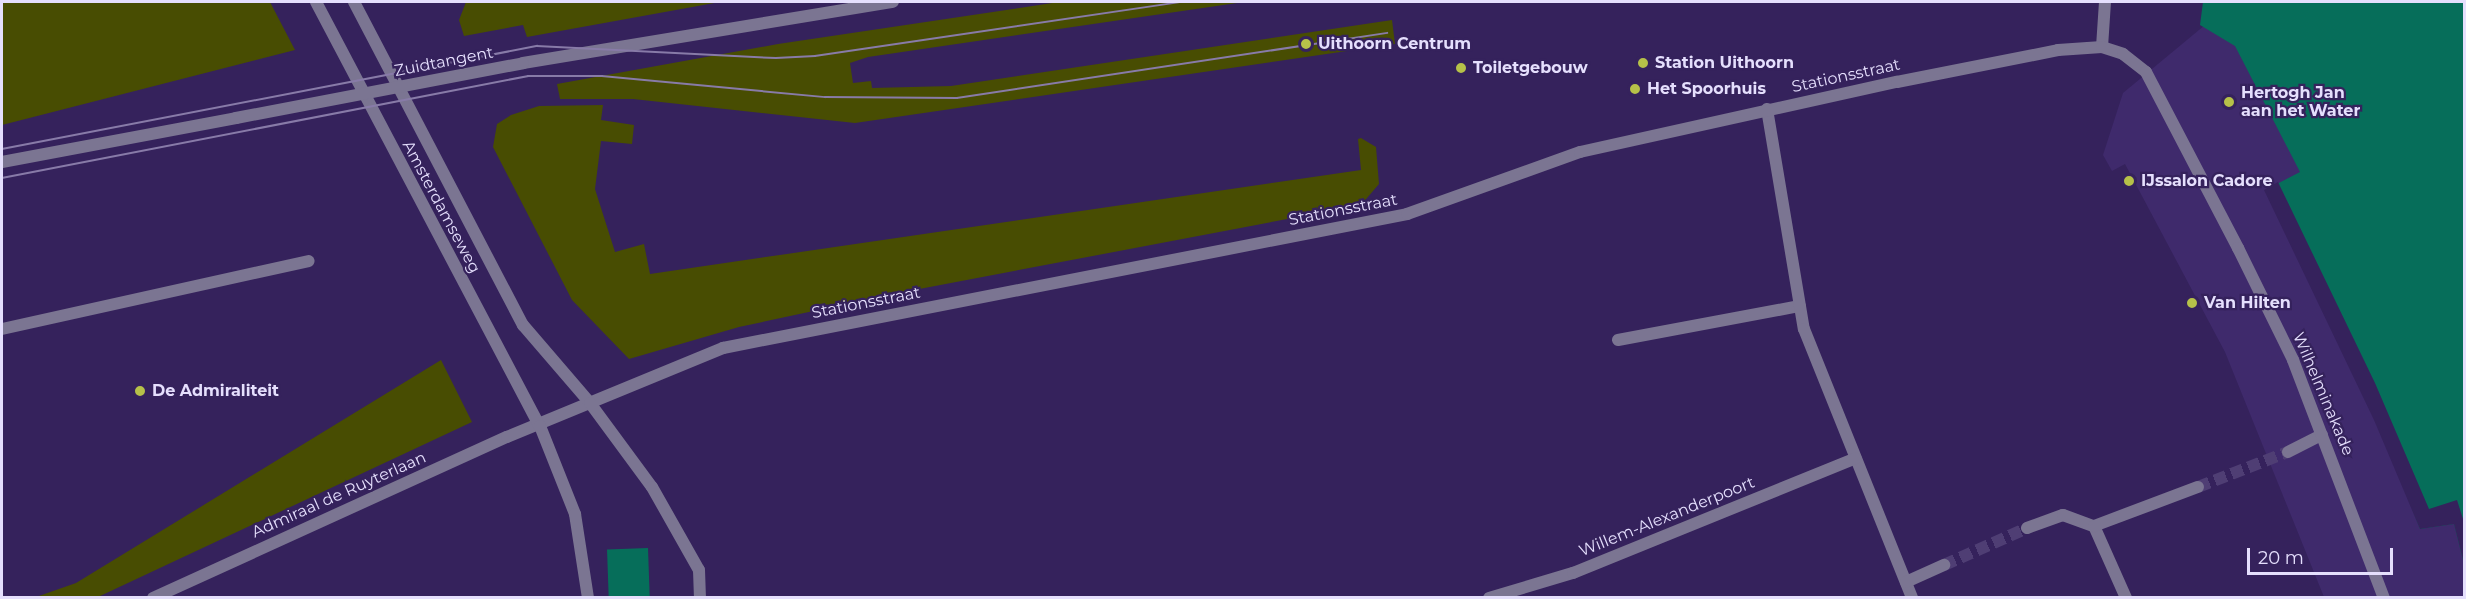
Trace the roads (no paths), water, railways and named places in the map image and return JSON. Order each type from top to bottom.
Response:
[{"type":"street","name":"Amsterdamseweg","points":[[316,2],[540,426],[575,514],[588,597]]},
{"type":"street","name":"Amsterdamseweg","points":[[354,2],[523,325],[591,403],[652,487],[699,570],[700,597]]},
{"type":"street","name":"Zuidtangent","points":[[2,162],[523,63],[893,2]]},
{"type":"street","points":[[2102,47],[2105,2]]},
{"type":"street","name":"Stationsstraat","points":[[540,426],[723,348],[1407,214],[1580,152],[1767,110],[2058,50],[2102,47]]},
{"type":"street","name":"Wilhelminakade","points":[[2102,47],[2123,54],[2146,72],[2293,360],[2384,597]]},
{"type":"street","points":[[1767,110],[1804,329],[1912,597]]},
{"type":"street","points":[[2,328],[309,261]]},
{"type":"street","points":[[1618,340],[1800,306]]},
{"type":"street","name":"Admiraal de Ruyterlaan","points":[[153,597],[540,426]]},
{"type":"street","points":[[2288,452],[2322,435]]},
{"type":"street","name":"Willem-Alexanderpoort","points":[[1488,597],[1573,573],[1856,458]]},
{"type":"street","points":[[2027,528],[2063,515],[2094,526],[2198,487]]},
{"type":"street","points":[[2094,526],[2127,597]]},
{"type":"street","points":[[1906,582],[1944,565]]},
{"type":"tunnel","points":[[2198,487],[2288,452]]},
{"type":"tunnel","points":[[1944,565],[2027,528]]},
{"type":"tram line","points":[[2,149],[537,46],[776,58],[815,56],[1181,2]]},
{"type":"tram line","points":[[2,178],[528,76],[602,76],[825,97],[957,98],[1387,33]]},
{"type":"place","name":"Uithoorn Centrum","points":[[1306,44]]},
{"type":"place","name":"Station Uithoorn","points":[[1643,63]]},
{"type":"place","name":"Toiletgebouw","points":[[1461,68]]},
{"type":"place","name":"Het Spoorhuis","points":[[1635,89]]},
{"type":"place","name":"Hertogh Jan aan het Water","points":[[2229,102]]},
{"type":"place","name":"IJssalon Cadore","points":[[2129,181]]},
{"type":"place","name":"Van Hilten","points":[[2192,303]]},
{"type":"place","name":"De Admiraliteit","points":[[140,391]]}]
